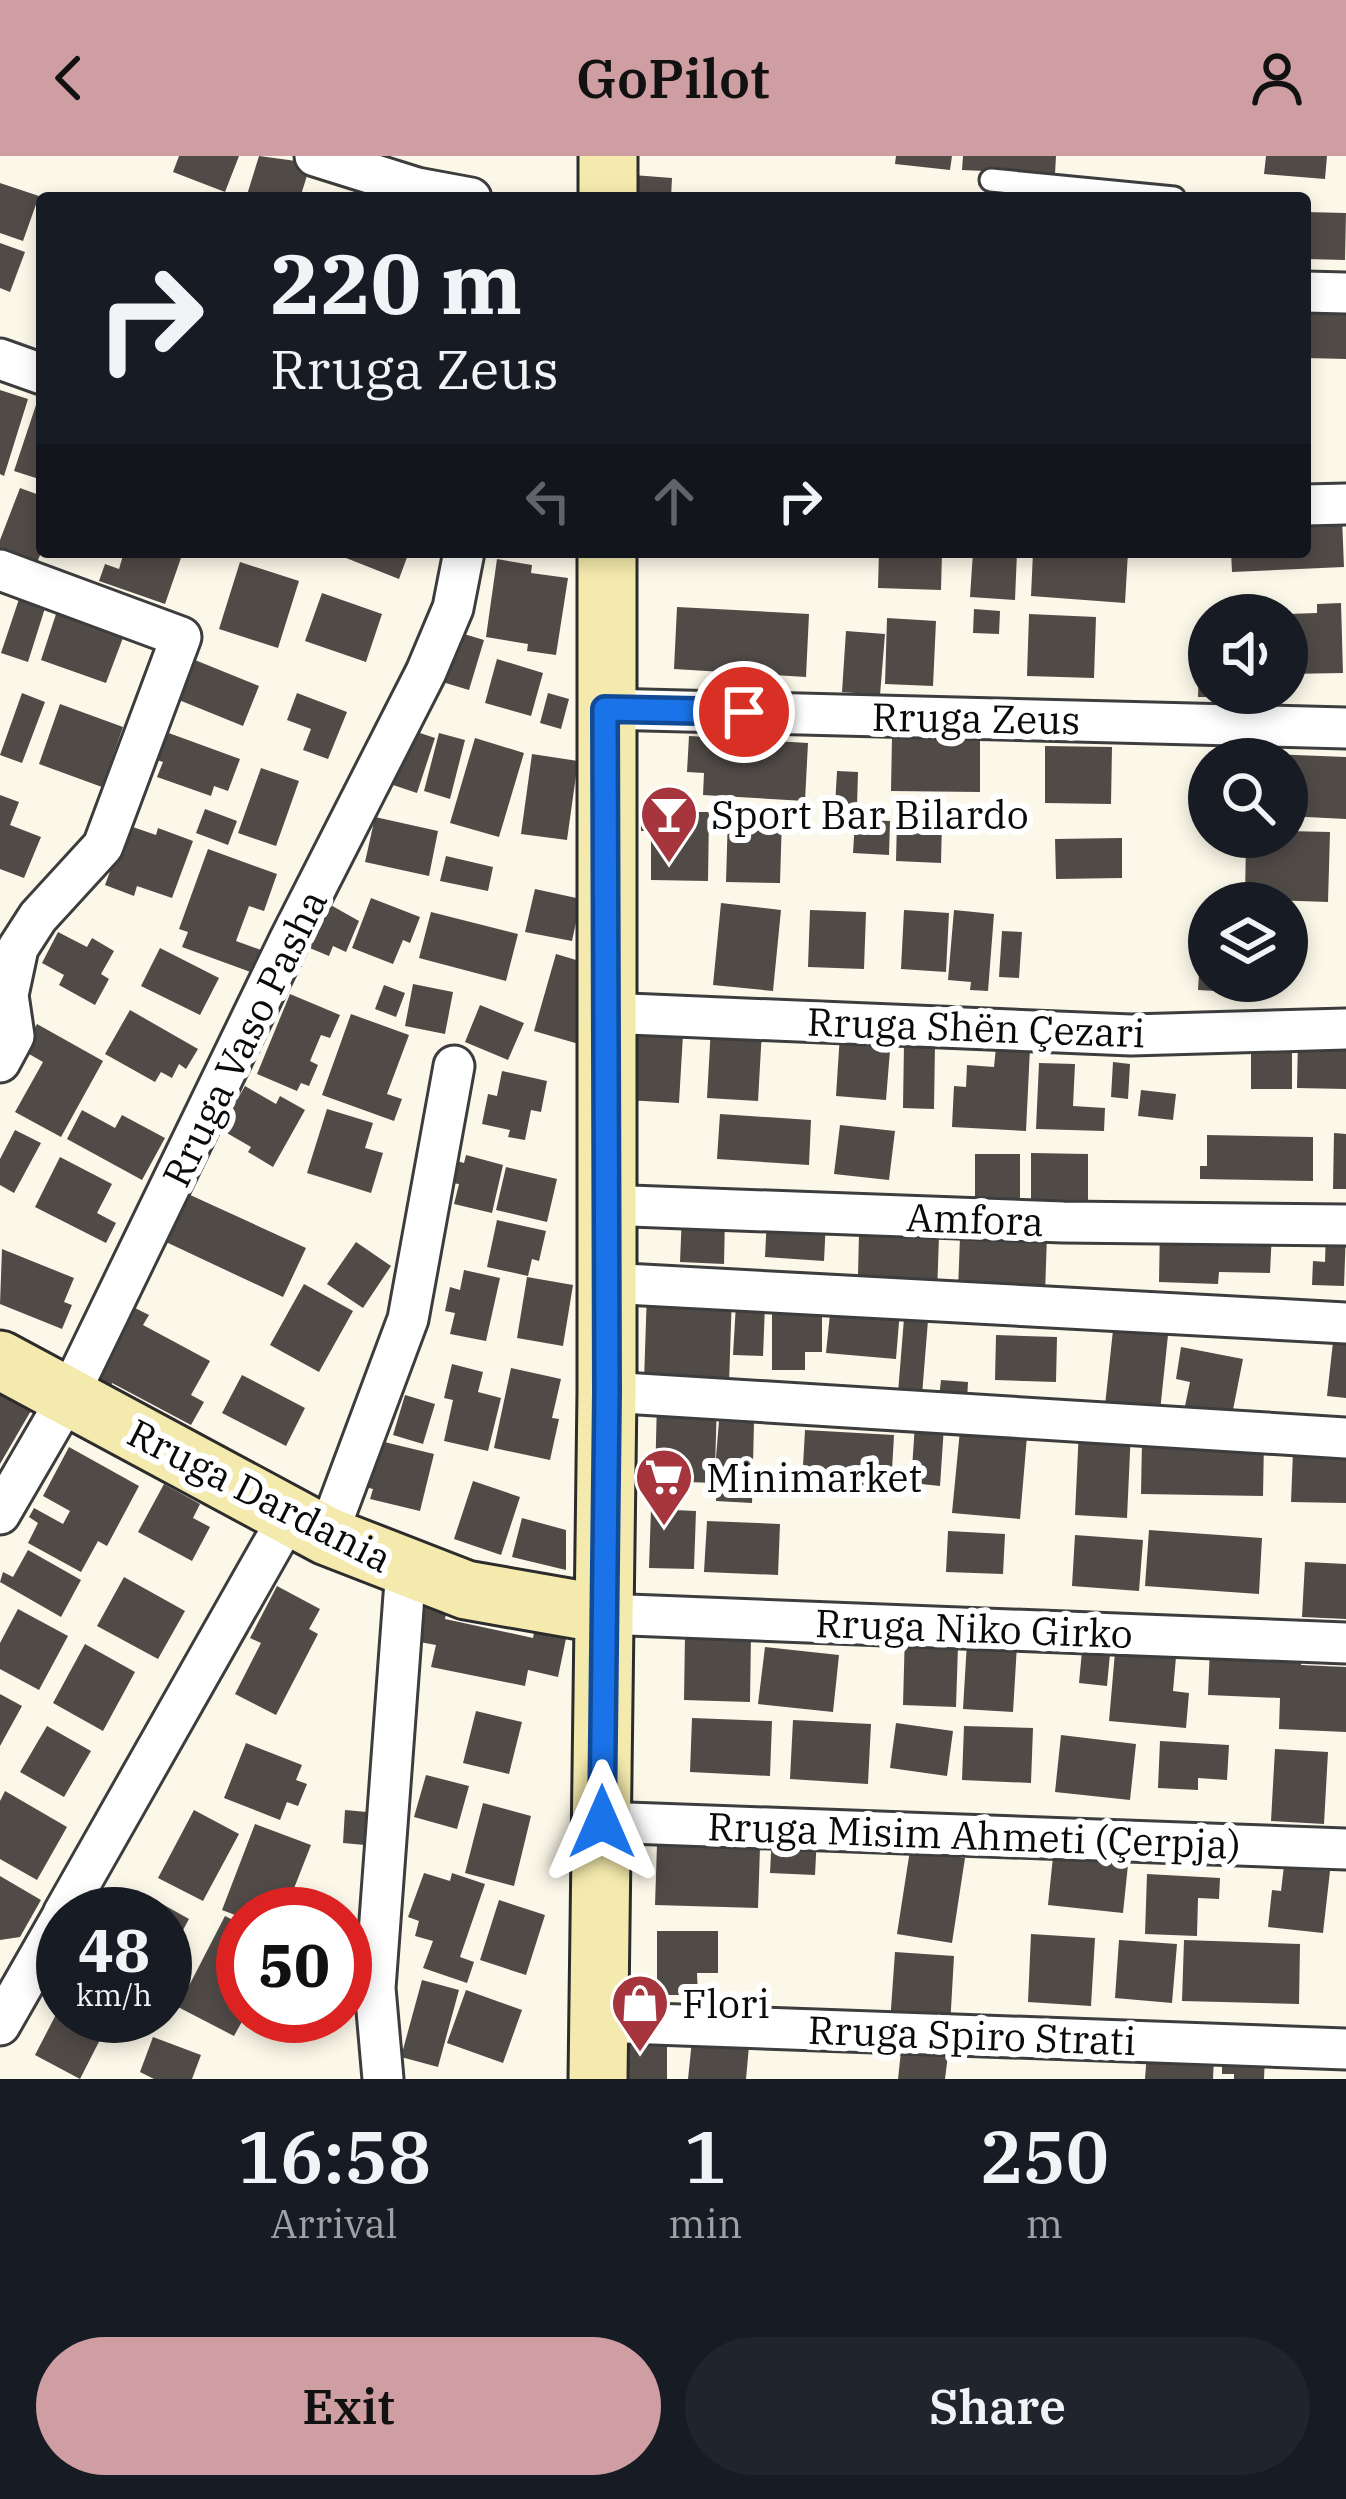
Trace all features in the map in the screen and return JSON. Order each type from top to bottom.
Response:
[{"type":"main road","points":[[608,156],[608,192]]},
{"type":"main road","points":[[598,2079],[607,1392],[607,558]]},
{"type":"main road","name":"Rruga Dardania","points":[[0,1360],[308,1526],[406,1568],[466,1590],[603,1614]]},
{"type":"street","points":[[314,156],[439,192]]},
{"type":"street","points":[[1311,292],[1346,293]]},
{"type":"street","points":[[0,359],[36,372]]},
{"type":"street","points":[[1311,506],[1346,504]]},
{"type":"street","name":"Rruga Vaso Pasha","points":[[0,1514],[68,1397],[290,939],[426,672],[453,608],[463,558]]},
{"type":"street","points":[[0,570],[181,638],[103,845],[38,917],[18,948],[8,995],[14,1036],[0,1062]]},
{"type":"street","name":"Rruga Zeus","points":[[605,709],[1346,728]]},
{"type":"street","name":"Rruga Shën Çezari","points":[[605,1012],[1131,1035],[1346,1029]]},
{"type":"street","points":[[80,1887],[308,1526],[408,1319],[454,1066]]},
{"type":"street","name":"Amfora","points":[[604,1205],[1063,1222],[1346,1226]]},
{"type":"street","points":[[606,1283],[1346,1323]]},
{"type":"street","points":[[607,1392],[1346,1438]]},
{"type":"street","points":[[383,2079],[375,1988],[406,1568]]},
{"type":"street","name":"Rruga Niko Girko","points":[[603,1614],[1346,1643]]},
{"type":"street","name":"Rruga Misim Ahmeti (Çerpja)","points":[[602,1822],[1346,1850]]},
{"type":"street","points":[[0,2025],[36,1962]]},
{"type":"street","name":"Rruga Spiro Strati","points":[[598,2022],[1346,2049]]},
{"type":"lane","points":[[991,180],[1113,192]]},
{"type":"building","points":[[179,156],[239,156],[225,192],[173,172]]},
{"type":"building","points":[[259,156],[311,163],[302,192],[248,192]]},
{"type":"building","points":[[896,156],[952,156],[950,170],[895,164]]},
{"type":"building","points":[[963,156],[1056,156],[1055,174],[962,170]]},
{"type":"building","points":[[1266,156],[1327,156],[1325,179],[1264,174]]},
{"type":"building","points":[[633,175],[672,178],[671,192],[632,192]]},
{"type":"building","points":[[0,183],[36,195],[23,241],[0,233]]},
{"type":"building","points":[[1311,212],[1346,213],[1345,260],[1311,259]]},
{"type":"building","points":[[0,243],[25,252],[10,292],[0,288]]},
{"type":"building","points":[[1311,295],[1346,297],[1346,359],[1311,358]]},
{"type":"building","points":[[0,390],[28,399],[4,476],[0,474]]},
{"type":"building","points":[[36,405],[36,478],[14,471]]},
{"type":"building","points":[[20,488],[36,494],[39,558],[31,578],[0,565],[0,540]]},
{"type":"building","points":[[1342,518],[1344,567],[1232,572],[1231,558],[1311,558],[1311,520]]},
{"type":"building","points":[[122,558],[181,558],[165,604],[99,581],[105,564],[119,569]]},
{"type":"building","points":[[346,558],[407,558],[399,579]]},
{"type":"building","points":[[879,558],[942,558],[941,590],[878,588]]},
{"type":"building","points":[[973,558],[1017,558],[1015,600],[970,597]]},
{"type":"building","points":[[1033,558],[1128,558],[1125,603],[1031,596]]},
{"type":"building","points":[[497,559],[532,565],[531,573],[568,578],[556,655],[527,651],[528,644],[486,637]]},
{"type":"building","points":[[240,562],[299,581],[278,648],[219,629]]},
{"type":"building","points":[[322,593],[382,614],[366,662],[305,641]]},
{"type":"building","points":[[19,599],[45,608],[28,662],[1,653]]},
{"type":"building","points":[[1341,603],[1343,673],[1308,674],[1308,613],[1317,613],[1317,604]]},
{"type":"building","points":[[677,607],[809,614],[806,677],[674,669]]},
{"type":"building","points":[[974,609],[1000,611],[999,634],[973,633]]},
{"type":"building","points":[[57,611],[124,635],[106,683],[41,660]]},
{"type":"building","points":[[1029,614],[1096,617],[1094,678],[1027,676]]},
{"type":"building","points":[[887,618],[936,621],[933,686],[885,684]]},
{"type":"building","points":[[454,631],[484,640],[469,690],[439,681]]},
{"type":"building","points":[[846,631],[885,634],[880,695],[842,692]]},
{"type":"building","points":[[190,658],[259,686],[243,726],[174,698]]},
{"type":"building","points":[[497,659],[543,673],[531,716],[485,703]]},
{"type":"building","points":[[22,693],[45,702],[22,763],[0,755]]},
{"type":"building","points":[[297,693],[347,712],[328,759],[303,750],[311,729],[287,720]]},
{"type":"building","points":[[548,693],[569,699],[561,729],[540,723]]},
{"type":"building","points":[[60,704],[123,727],[102,787],[39,764]]},
{"type":"building","points":[[155,728],[240,759],[228,791],[214,786],[211,796],[157,777],[163,762],[145,756]]},
{"type":"building","points":[[411,730],[435,738],[417,793],[393,785]]},
{"type":"building","points":[[439,733],[465,740],[450,799],[424,791]]},
{"type":"building","points":[[689,736],[808,743],[805,801],[703,795],[704,773],[687,772]]},
{"type":"building","points":[[892,736],[980,737],[980,792],[891,791]]},
{"type":"building","points":[[475,738],[524,753],[499,837],[450,823]]},
{"type":"building","points":[[1045,746],[1112,747],[1111,804],[1045,803]]},
{"type":"building","points":[[532,754],[578,761],[567,840],[521,834]]},
{"type":"building","points":[[1308,756],[1346,757],[1346,819],[1308,817]]},
{"type":"building","points":[[261,768],[299,781],[276,846],[238,833]]},
{"type":"building","points":[[837,771],[858,772],[857,807],[835,806]]},
{"type":"building","points":[[0,795],[19,802],[10,825],[41,837],[24,878],[0,869]]},
{"type":"building","points":[[205,809],[237,821],[228,845],[196,833]]},
{"type":"building","points":[[641,812],[709,812],[708,881],[651,880],[651,831],[641,831]]},
{"type":"building","points":[[728,814],[782,817],[780,883],[726,882]]},
{"type":"building","points":[[375,817],[438,831],[429,876],[365,862]]},
{"type":"building","points":[[855,820],[890,821],[889,855],[853,853]]},
{"type":"building","points":[[897,820],[942,821],[941,863],[896,861]]},
{"type":"building","points":[[127,825],[156,835],[158,828],[193,841],[172,898],[137,886],[134,896],[105,885]]},
{"type":"building","points":[[1308,831],[1330,832],[1328,902],[1308,901],[1308,882],[1245,882],[1246,858],[1308,858]]},
{"type":"building","points":[[1122,838],[1122,878],[1056,879],[1055,839]]},
{"type":"building","points":[[208,849],[277,874],[264,911],[249,906],[236,941],[264,951],[256,974],[182,947],[188,932],[179,929]]},
{"type":"building","points":[[446,856],[493,867],[488,891],[440,881]]},
{"type":"building","points":[[535,889],[581,899],[572,941],[525,932]]},
{"type":"building","points":[[371,898],[420,917],[410,943],[403,940],[393,964],[352,948]]},
{"type":"building","points":[[320,899],[359,921],[346,952],[333,946],[329,956],[300,944]]},
{"type":"building","points":[[721,903],[781,910],[773,991],[713,985]]},
{"type":"building","points":[[810,910],[866,912],[864,969],[808,967]]},
{"type":"building","points":[[904,910],[949,913],[946,972],[901,969]]},
{"type":"building","points":[[954,910],[994,914],[988,991],[970,990],[971,982],[948,980]]},
{"type":"building","points":[[431,912],[518,934],[506,981],[419,958]]},
{"type":"building","points":[[1002,931],[1022,932],[1019,978],[999,977]]},
{"type":"building","points":[[58,932],[87,947],[92,938],[114,951],[101,974],[109,979],[95,1005],[59,985],[64,975],[42,963]]},
{"type":"building","points":[[160,948],[219,978],[200,1015],[141,986]]},
{"type":"building","points":[[556,954],[593,965],[589,1047],[534,1031]]},
{"type":"building","points":[[413,984],[453,992],[445,1034],[405,1026]]},
{"type":"building","points":[[384,985],[405,993],[396,1017],[375,1009]]},
{"type":"building","points":[[290,994],[340,1015],[330,1038],[321,1035],[310,1061],[318,1065],[309,1086],[301,1083],[297,1091],[257,1074]]},
{"type":"building","points":[[480,1005],[524,1023],[508,1060],[465,1042]]},
{"type":"building","points":[[130,1010],[198,1049],[186,1069],[179,1064],[172,1078],[161,1072],[155,1082],[105,1054]]},
{"type":"building","points":[[351,1014],[409,1035],[387,1094],[402,1099],[394,1121],[322,1095]]},
{"type":"building","points":[[684,1017],[679,1103],[626,1100],[630,1028]]},
{"type":"building","points":[[37,1024],[103,1061],[61,1137],[15,1112],[43,1062],[22,1050]]},
{"type":"building","points":[[711,1027],[762,1030],[758,1101],[707,1098]]},
{"type":"building","points":[[840,1034],[891,1038],[886,1100],[836,1096]]},
{"type":"building","points":[[1298,1037],[1346,1038],[1346,1089],[1297,1088]]},
{"type":"building","points":[[1251,1040],[1292,1040],[1292,1089],[1251,1089]]},
{"type":"building","points":[[904,1043],[935,1044],[934,1109],[903,1108]]},
{"type":"building","points":[[996,1047],[1030,1048],[1026,1131],[952,1127],[954,1086],[966,1087],[967,1065],[994,1067]]},
{"type":"building","points":[[1113,1062],[1130,1064],[1128,1099],[1111,1097]]},
{"type":"building","points":[[1039,1063],[1075,1064],[1073,1106],[1105,1108],[1104,1131],[1036,1129]]},
{"type":"building","points":[[502,1071],[547,1081],[541,1112],[531,1110],[525,1140],[508,1137],[510,1130],[482,1124],[488,1094],[497,1096]]},
{"type":"building","points":[[245,1086],[276,1104],[280,1096],[305,1110],[273,1167],[220,1129]]},
{"type":"building","points":[[1141,1090],[1176,1094],[1173,1120],[1138,1116]]},
{"type":"building","points":[[327,1109],[373,1123],[365,1148],[383,1153],[371,1193],[307,1173]]},
{"type":"building","points":[[82,1110],[115,1128],[122,1115],[165,1138],[142,1180],[67,1139]]},
{"type":"building","points":[[720,1114],[811,1120],[809,1165],[717,1159]]},
{"type":"building","points":[[840,1125],[895,1131],[889,1180],[834,1174]]},
{"type":"building","points":[[15,1130],[41,1143],[14,1193],[0,1185],[0,1159]]},
{"type":"building","points":[[1334,1133],[1346,1134],[1346,1189],[1333,1189]]},
{"type":"building","points":[[1207,1135],[1313,1137],[1313,1181],[1200,1179],[1200,1166],[1207,1166]]},
{"type":"building","points":[[1031,1153],[1088,1154],[1088,1208],[1031,1208]]},
{"type":"building","points":[[975,1154],[1020,1154],[1020,1214],[975,1214]]},
{"type":"building","points":[[466,1155],[503,1165],[492,1213],[454,1204],[459,1184],[451,1183],[457,1161],[464,1163]]},
{"type":"building","points":[[60,1157],[112,1184],[97,1213],[116,1223],[106,1243],[35,1207]]},
{"type":"building","points":[[506,1167],[557,1179],[547,1222],[496,1210]]},
{"type":"building","points":[[188,1194],[306,1248],[283,1297],[166,1242]]},
{"type":"building","points":[[682,1214],[725,1217],[724,1264],[680,1262]]},
{"type":"building","points":[[767,1216],[826,1220],[824,1261],[765,1257]]},
{"type":"building","points":[[497,1220],[546,1231],[539,1261],[532,1259],[528,1276],[487,1267]]},
{"type":"building","points":[[1160,1228],[1272,1231],[1270,1273],[1219,1272],[1218,1284],[1159,1282]]},
{"type":"building","points":[[1326,1230],[1346,1231],[1344,1286],[1312,1285],[1313,1261],[1325,1262]]},
{"type":"building","points":[[859,1233],[939,1236],[937,1295],[887,1293],[887,1278],[858,1276]]},
{"type":"building","points":[[1029,1235],[1047,1235],[1045,1294],[958,1290],[960,1237],[1028,1241]]},
{"type":"building","points":[[356,1242],[391,1266],[363,1308],[327,1284]]},
{"type":"building","points":[[2,1249],[74,1278],[64,1302],[72,1305],[62,1329],[0,1304]]},
{"type":"building","points":[[464,1270],[500,1278],[486,1341],[450,1334],[455,1313],[445,1311],[450,1287],[460,1290]]},
{"type":"building","points":[[527,1277],[573,1285],[563,1346],[517,1338]]},
{"type":"building","points":[[304,1284],[353,1311],[319,1372],[270,1345]]},
{"type":"building","points":[[647,1291],[732,1294],[729,1384],[644,1381]]},
{"type":"building","points":[[772,1302],[822,1302],[822,1352],[805,1352],[805,1370],[772,1370]]},
{"type":"building","points":[[736,1304],[765,1305],[763,1356],[733,1355]]},
{"type":"building","points":[[831,1304],[900,1310],[896,1359],[826,1353]]},
{"type":"building","points":[[129,1305],[149,1315],[143,1325],[210,1361],[191,1395],[204,1402],[191,1425],[112,1383],[110,1388],[89,1377]]},
{"type":"building","points":[[905,1306],[929,1308],[922,1395],[898,1393]]},
{"type":"building","points":[[1113,1330],[1168,1335],[1159,1421],[1104,1415]]},
{"type":"building","points":[[1334,1333],[1346,1334],[1346,1398],[1327,1396]]},
{"type":"building","points":[[996,1335],[1057,1337],[1056,1382],[995,1380]]},
{"type":"building","points":[[1181,1347],[1243,1359],[1232,1415],[1185,1406],[1190,1382],[1176,1379]]},
{"type":"building","points":[[452,1364],[483,1372],[478,1392],[501,1398],[488,1451],[444,1441],[453,1400],[444,1398]]},
{"type":"building","points":[[511,1368],[561,1379],[552,1418],[559,1419],[550,1460],[494,1448]]},
{"type":"building","points":[[242,1375],[305,1408],[286,1446],[222,1413]]},
{"type":"building","points":[[941,1380],[968,1382],[967,1401],[939,1398]]},
{"type":"building","points":[[0,1390],[32,1409],[0,1464]]},
{"type":"building","points":[[405,1395],[435,1404],[423,1444],[393,1435]]},
{"type":"building","points":[[657,1400],[717,1401],[715,1469],[719,1421],[754,1423],[752,1503],[716,1501],[717,1483],[655,1481]]},
{"type":"building","points":[[915,1424],[944,1426],[940,1486],[911,1483]]},
{"type":"building","points":[[1079,1428],[1131,1430],[1127,1518],[1075,1515]]},
{"type":"building","points":[[805,1430],[894,1435],[891,1488],[802,1484]]},
{"type":"building","points":[[960,1430],[1027,1436],[1020,1519],[952,1513]]},
{"type":"building","points":[[372,1439],[434,1454],[420,1511],[370,1499],[373,1489],[360,1486]]},
{"type":"building","points":[[1142,1439],[1264,1440],[1263,1496],[1141,1494]]},
{"type":"building","points":[[69,1447],[139,1486],[107,1546],[98,1541],[81,1572],[28,1543],[38,1523],[29,1517],[34,1508],[63,1524],[70,1511],[43,1496]]},
{"type":"building","points":[[1293,1451],[1346,1453],[1346,1503],[1291,1502]]},
{"type":"building","points":[[473,1481],[520,1497],[501,1555],[454,1539]]},
{"type":"building","points":[[164,1484],[200,1504],[193,1518],[210,1527],[192,1561],[138,1532]]},
{"type":"building","points":[[651,1509],[696,1511],[694,1569],[649,1568]]},
{"type":"building","points":[[522,1518],[566,1530],[566,1570],[512,1557]]},
{"type":"building","points":[[707,1521],[780,1524],[778,1575],[704,1572]]},
{"type":"building","points":[[1149,1530],[1262,1538],[1259,1594],[1145,1586]]},
{"type":"building","points":[[948,1531],[1005,1534],[1003,1574],[946,1572]]},
{"type":"building","points":[[1075,1535],[1143,1540],[1139,1591],[1072,1586]]},
{"type":"building","points":[[28,1550],[81,1580],[61,1617],[0,1582],[3,1572],[13,1577]]},
{"type":"building","points":[[1305,1562],[1346,1564],[1346,1619],[1302,1617]]},
{"type":"building","points":[[124,1577],[185,1611],[158,1659],[97,1626]]},
{"type":"building","points":[[277,1586],[320,1609],[309,1629],[318,1634],[276,1715],[235,1694],[261,1643],[250,1638]]},
{"type":"building","points":[[422,1603],[447,1609],[445,1619],[533,1638],[536,1622],[568,1629],[558,1677],[528,1670],[525,1686],[431,1667],[436,1645],[414,1641]]},
{"type":"building","points":[[18,1609],[68,1636],[39,1690],[0,1669],[0,1643]]},
{"type":"building","points":[[905,1631],[958,1646],[956,1707],[903,1705]]},
{"type":"building","points":[[685,1634],[751,1635],[750,1702],[684,1700]]},
{"type":"building","points":[[1083,1640],[1111,1643],[1107,1686],[1079,1683]]},
{"type":"building","points":[[967,1642],[1017,1645],[1013,1712],[963,1709]]},
{"type":"building","points":[[85,1644],[135,1672],[103,1731],[53,1703]]},
{"type":"building","points":[[765,1647],[839,1655],[833,1712],[758,1704]]},
{"type":"building","points":[[1210,1647],[1302,1651],[1301,1665],[1346,1667],[1346,1732],[1279,1729],[1280,1698],[1208,1695]]},
{"type":"building","points":[[1115,1652],[1176,1657],[1173,1691],[1189,1693],[1186,1728],[1109,1721]]},
{"type":"building","points":[[0,1694],[22,1706],[0,1746]]},
{"type":"building","points":[[476,1711],[522,1722],[509,1774],[463,1763]]},
{"type":"building","points":[[692,1718],[772,1721],[770,1776],[690,1772]]},
{"type":"building","points":[[793,1720],[871,1724],[868,1784],[790,1779]]},
{"type":"building","points":[[896,1723],[953,1731],[947,1776],[890,1768]]},
{"type":"building","points":[[47,1726],[91,1751],[64,1797],[20,1772]]},
{"type":"building","points":[[964,1726],[1033,1728],[1031,1783],[962,1780]]},
{"type":"building","points":[[1061,1735],[1136,1744],[1130,1800],[1055,1792]]},
{"type":"building","points":[[1160,1741],[1229,1745],[1227,1780],[1198,1778],[1198,1790],[1158,1788]]},
{"type":"building","points":[[246,1743],[302,1765],[296,1780],[307,1784],[298,1806],[287,1802],[280,1820],[224,1798]]},
{"type":"building","points":[[1275,1749],[1328,1752],[1324,1824],[1271,1821]]},
{"type":"building","points":[[426,1775],[469,1786],[457,1829],[414,1817]]},
{"type":"building","points":[[5,1791],[67,1827],[37,1880],[0,1859],[0,1801]]},
{"type":"building","points":[[483,1803],[531,1816],[514,1886],[465,1873]]},
{"type":"building","points":[[194,1810],[239,1834],[203,1901],[192,1895],[192,1887],[176,1887],[158,1878]]},
{"type":"building","points":[[345,1810],[367,1812],[365,1845],[343,1843]]},
{"type":"building","points":[[255,1824],[311,1845],[295,1887],[231,1887]]},
{"type":"building","points":[[772,1834],[817,1836],[815,1875],[770,1873]]},
{"type":"building","points":[[657,1844],[760,1847],[758,1908],[655,1905]]},
{"type":"building","points":[[1054,1847],[1129,1855],[1123,1913],[1048,1905]]},
{"type":"building","points":[[910,1850],[965,1858],[952,1943],[897,1934]]},
{"type":"building","points":[[1284,1866],[1330,1871],[1323,1933],[1268,1927],[1272,1890],[1281,1891]]},
{"type":"building","points":[[424,1873],[450,1881],[452,1873],[485,1884],[460,1957],[474,1962],[467,1983],[423,1968],[433,1941],[415,1936],[419,1921],[408,1917]]},
{"type":"building","points":[[1147,1874],[1220,1878],[1219,1899],[1198,1898],[1197,1936],[1145,1934]]},
{"type":"building","points":[[0,1876],[36,1897],[36,1909],[20,1937],[0,1940]]},
{"type":"building","points":[[499,1900],[545,1915],[526,1975],[480,1960]]},
{"type":"building","points":[[657,1931],[718,1931],[718,1973],[697,1973],[698,1995],[657,1995]]},
{"type":"building","points":[[216,1933],[216,2027],[192,2014],[192,1980]]},
{"type":"building","points":[[1031,1934],[1095,1938],[1091,2006],[1028,2002]]},
{"type":"building","points":[[1119,1940],[1177,1944],[1172,2003],[1115,1998]]},
{"type":"building","points":[[1184,1940],[1300,1944],[1299,2004],[1182,2001]]},
{"type":"building","points":[[895,1952],[954,1956],[950,2027],[890,2023]]},
{"type":"building","points":[[422,1980],[459,1990],[438,2067],[401,2057]]},
{"type":"building","points":[[466,1990],[522,2010],[503,2063],[447,2043]]},
{"type":"building","points":[[750,2035],[746,2079],[688,2079],[692,2040]]},
{"type":"building","points":[[629,2036],[667,2036],[667,2079],[628,2079]]},
{"type":"building","points":[[902,2042],[949,2047],[945,2079],[898,2079]]},
{"type":"building","points":[[41,2043],[98,2043],[80,2079],[35,2055]]},
{"type":"building","points":[[151,2043],[169,2043],[201,2055],[192,2079],[154,2079],[140,2072]]},
{"type":"building","points":[[1147,2052],[1214,2055],[1213,2079],[1145,2079]]},
{"type":"building","points":[[1222,2055],[1265,2055],[1264,2079],[1222,2074]]},
{"type":"place","name":"Sport Bar Bilardo","points":[[669,865]]},
{"type":"place","name":"Minimarket","points":[[664,1528]]},
{"type":"place","name":"Flori","points":[[640,2054]]},
{"type":"route","points":[[602,1822],[607,1392],[605,709],[744,712]]}]
